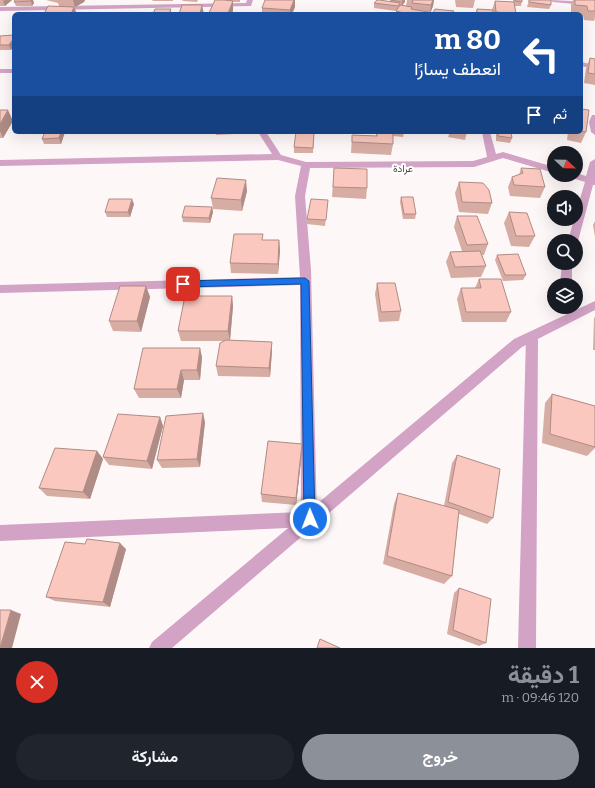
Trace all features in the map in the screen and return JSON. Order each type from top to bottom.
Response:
[{"type":"street","points":[[553,0],[595,4]]},
{"type":"street","points":[[0,9],[250,2],[248,12]]},
{"type":"street","points":[[583,64],[595,67]]},
{"type":"street","points":[[0,71],[12,71]]},
{"type":"street","points":[[595,118],[593,122],[595,132]]},
{"type":"street","points":[[263,134],[278,157]]},
{"type":"street","points":[[486,134],[492,158]]},
{"type":"street","points":[[0,163],[278,157],[306,165],[474,164],[503,155],[547,168]]},
{"type":"street","points":[[575,234],[592,181],[595,162]]},
{"type":"street","points":[[306,165],[300,196],[305,281],[310,519]]},
{"type":"street","points":[[0,289],[305,281]]},
{"type":"street","points":[[583,308],[595,305]]},
{"type":"street","points":[[158,648],[518,343],[568,314]]},
{"type":"street","points":[[527,648],[532,336]]},
{"type":"street","points":[[0,534],[310,519]]},
{"type":"building","points":[[15,0],[31,0],[31,1],[14,2]]},
{"type":"building","points":[[215,0],[233,1],[228,12],[209,12]]},
{"type":"building","points":[[265,0],[294,0],[290,10],[262,8]]},
{"type":"building","points":[[377,0],[400,3],[398,6],[374,3]]},
{"type":"building","points":[[390,0],[403,0],[402,2]]},
{"type":"building","points":[[413,0],[433,0],[431,5],[412,3]]},
{"type":"building","points":[[522,0],[522,2],[515,1]]},
{"type":"building","points":[[529,0],[551,0],[551,5],[529,2]]},
{"type":"building","points":[[575,0],[595,0],[595,11],[588,11],[587,6],[575,5]]},
{"type":"building","points":[[495,1],[514,2],[516,12],[496,12]]},
{"type":"building","points":[[182,5],[202,5],[200,12],[180,12]]},
{"type":"building","points":[[400,5],[428,12],[400,12],[396,11]]},
{"type":"building","points":[[48,6],[74,7],[72,12],[45,12]]},
{"type":"building","points":[[155,9],[171,9],[170,12],[154,12]]},
{"type":"building","points":[[435,9],[454,11],[453,12],[434,12]]},
{"type":"building","points":[[477,9],[493,10],[493,12],[477,12]]},
{"type":"building","points":[[12,35],[12,41],[9,45],[0,45],[0,36]]},
{"type":"building","points":[[590,58],[595,59],[595,74],[588,73]]},
{"type":"building","points":[[583,109],[589,110],[586,132],[583,131]]},
{"type":"building","points":[[0,110],[8,110],[0,124]]},
{"type":"building","points":[[44,134],[60,134],[59,138],[42,139]]},
{"type":"building","points":[[296,134],[314,134],[313,148],[294,147]]},
{"type":"building","points":[[377,134],[393,134],[393,144],[352,142],[352,135],[377,136]]},
{"type":"building","points":[[498,134],[511,134],[512,138],[498,136]]},
{"type":"building","points":[[334,168],[367,169],[367,188],[333,187]]},
{"type":"building","points":[[521,168],[540,169],[545,187],[514,185],[512,177],[523,173]]},
{"type":"building","points":[[217,178],[246,180],[241,200],[211,198]]},
{"type":"building","points":[[459,182],[483,183],[489,190],[492,203],[462,202]]},
{"type":"building","points":[[401,197],[413,197],[416,214],[404,214]]},
{"type":"building","points":[[109,199],[132,199],[128,212],[105,212]]},
{"type":"building","points":[[311,199],[328,200],[326,220],[307,219]]},
{"type":"building","points":[[185,206],[212,207],[209,218],[182,217]]},
{"type":"building","points":[[509,212],[527,213],[535,236],[516,236]]},
{"type":"building","points":[[457,216],[477,216],[488,244],[467,245]]},
{"type":"building","points":[[234,234],[263,234],[262,240],[279,240],[278,264],[230,263]]},
{"type":"building","points":[[480,251],[486,266],[455,267],[450,252]]},
{"type":"building","points":[[518,254],[526,275],[505,275],[497,255]]},
{"type":"building","points":[[479,279],[501,279],[511,312],[466,312],[461,288],[481,288]]},
{"type":"building","points":[[377,283],[395,283],[401,311],[381,312]]},
{"type":"building","points":[[120,286],[146,286],[137,321],[109,321]]},
{"type":"building","points":[[185,296],[232,296],[228,331],[178,331]]},
{"type":"building","points":[[226,340],[272,342],[269,368],[216,366],[220,343]]},
{"type":"building","points":[[143,348],[200,348],[197,370],[181,370],[177,389],[134,389]]},
{"type":"building","points":[[552,394],[595,406],[595,447],[550,434]]},
{"type":"building","points":[[203,413],[197,459],[157,460],[166,416]]},
{"type":"building","points":[[118,414],[160,417],[147,461],[103,457]]},
{"type":"building","points":[[268,441],[302,444],[296,498],[261,494]]},
{"type":"building","points":[[55,448],[97,451],[83,492],[39,488]]},
{"type":"building","points":[[457,455],[500,469],[493,518],[448,502]]},
{"type":"building","points":[[398,493],[459,510],[452,576],[387,556]]},
{"type":"building","points":[[87,539],[120,543],[103,602],[46,597],[65,542],[85,544]]},
{"type":"building","points":[[459,588],[491,599],[486,643],[453,630]]},
{"type":"building","points":[[0,610],[11,610],[0,648]]},
{"type":"building","points":[[320,639],[340,648],[317,648]]},
{"type":"district","name":"عرادة","points":[[403,168]]},
{"type":"route","points":[[183,284],[305,281],[310,519]]}]
